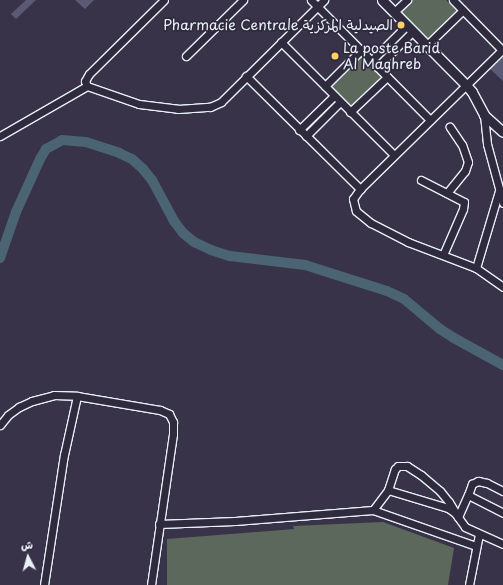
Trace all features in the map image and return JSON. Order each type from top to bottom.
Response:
[{"type":"main road","points":[[382,0],[466,85],[472,92],[484,115],[503,132]]},
{"type":"street","points":[[87,86],[85,81],[89,74],[164,0]]},
{"type":"street","points":[[186,56],[243,0]]},
{"type":"street","points":[[311,0],[430,120]]},
{"type":"street","points":[[0,136],[87,86],[139,104],[178,109],[204,108],[221,102],[324,0]]},
{"type":"street","points":[[394,12],[407,0]]},
{"type":"street","points":[[453,0],[503,49],[360,189],[353,199],[354,205],[359,214],[396,236],[476,268],[503,287]]},
{"type":"street","points":[[427,45],[463,10]]},
{"type":"street","points":[[371,61],[410,28]]},
{"type":"street","points":[[377,67],[410,28]]},
{"type":"street","points":[[282,42],[394,155]]},
{"type":"street","points":[[325,86],[361,50]]},
{"type":"street","points":[[246,76],[360,189]]},
{"type":"street","points":[[350,112],[387,77]]},
{"type":"street","points":[[300,130],[334,96]]},
{"type":"street","points":[[306,136],[340,102]]},
{"type":"street","points":[[484,115],[487,144],[503,203]]},
{"type":"street","points":[[447,193],[466,171],[468,162],[462,145],[450,126]]},
{"type":"street","points":[[421,180],[464,202],[443,256]]},
{"type":"street","points":[[476,268],[500,190]]},
{"type":"street","points":[[0,425],[8,415],[32,401],[54,395],[76,396],[160,410],[166,412],[171,417],[173,434],[151,585]]},
{"type":"street","points":[[44,585],[64,455],[76,396]]},
{"type":"street","points":[[373,510],[388,490],[394,469],[398,466],[407,466],[421,475],[440,491],[465,527],[503,544]]},
{"type":"street","points":[[456,515],[468,495],[472,484],[478,481],[488,483],[503,491]]},
{"type":"street","points":[[388,490],[448,508],[456,515]]},
{"type":"street","points":[[468,495],[503,513]]},
{"type":"street","points":[[159,524],[373,510],[476,546]]},
{"type":"street","points":[[469,585],[479,534]]},
{"type":"green space","points":[[413,0],[446,0],[457,11],[428,39],[401,12]]},
{"type":"green space","points":[[361,55],[382,77],[351,107],[330,85]]},
{"type":"green space","points":[[383,522],[454,548],[448,585],[167,585],[167,539],[294,529],[293,526]]},
{"type":"building","points":[[26,0],[36,0],[16,19],[11,14]]},
{"type":"building","points":[[75,0],[94,0],[85,9]]},
{"type":"building","points":[[503,56],[503,81],[490,69]]},
{"type":"waterway","points":[[0,258],[16,212],[46,149],[62,140],[86,142],[132,159],[143,169],[152,180],[174,221],[183,233],[194,242],[211,250],[230,256],[305,265],[387,291],[404,299],[440,329],[454,338],[503,365]]},
{"type":"place","name":"Pharmacie Centrale الصيدلية المركزية","points":[[401,25]]},
{"type":"place","name":"La poste Barid Al Maghreb","points":[[335,56]]}]
